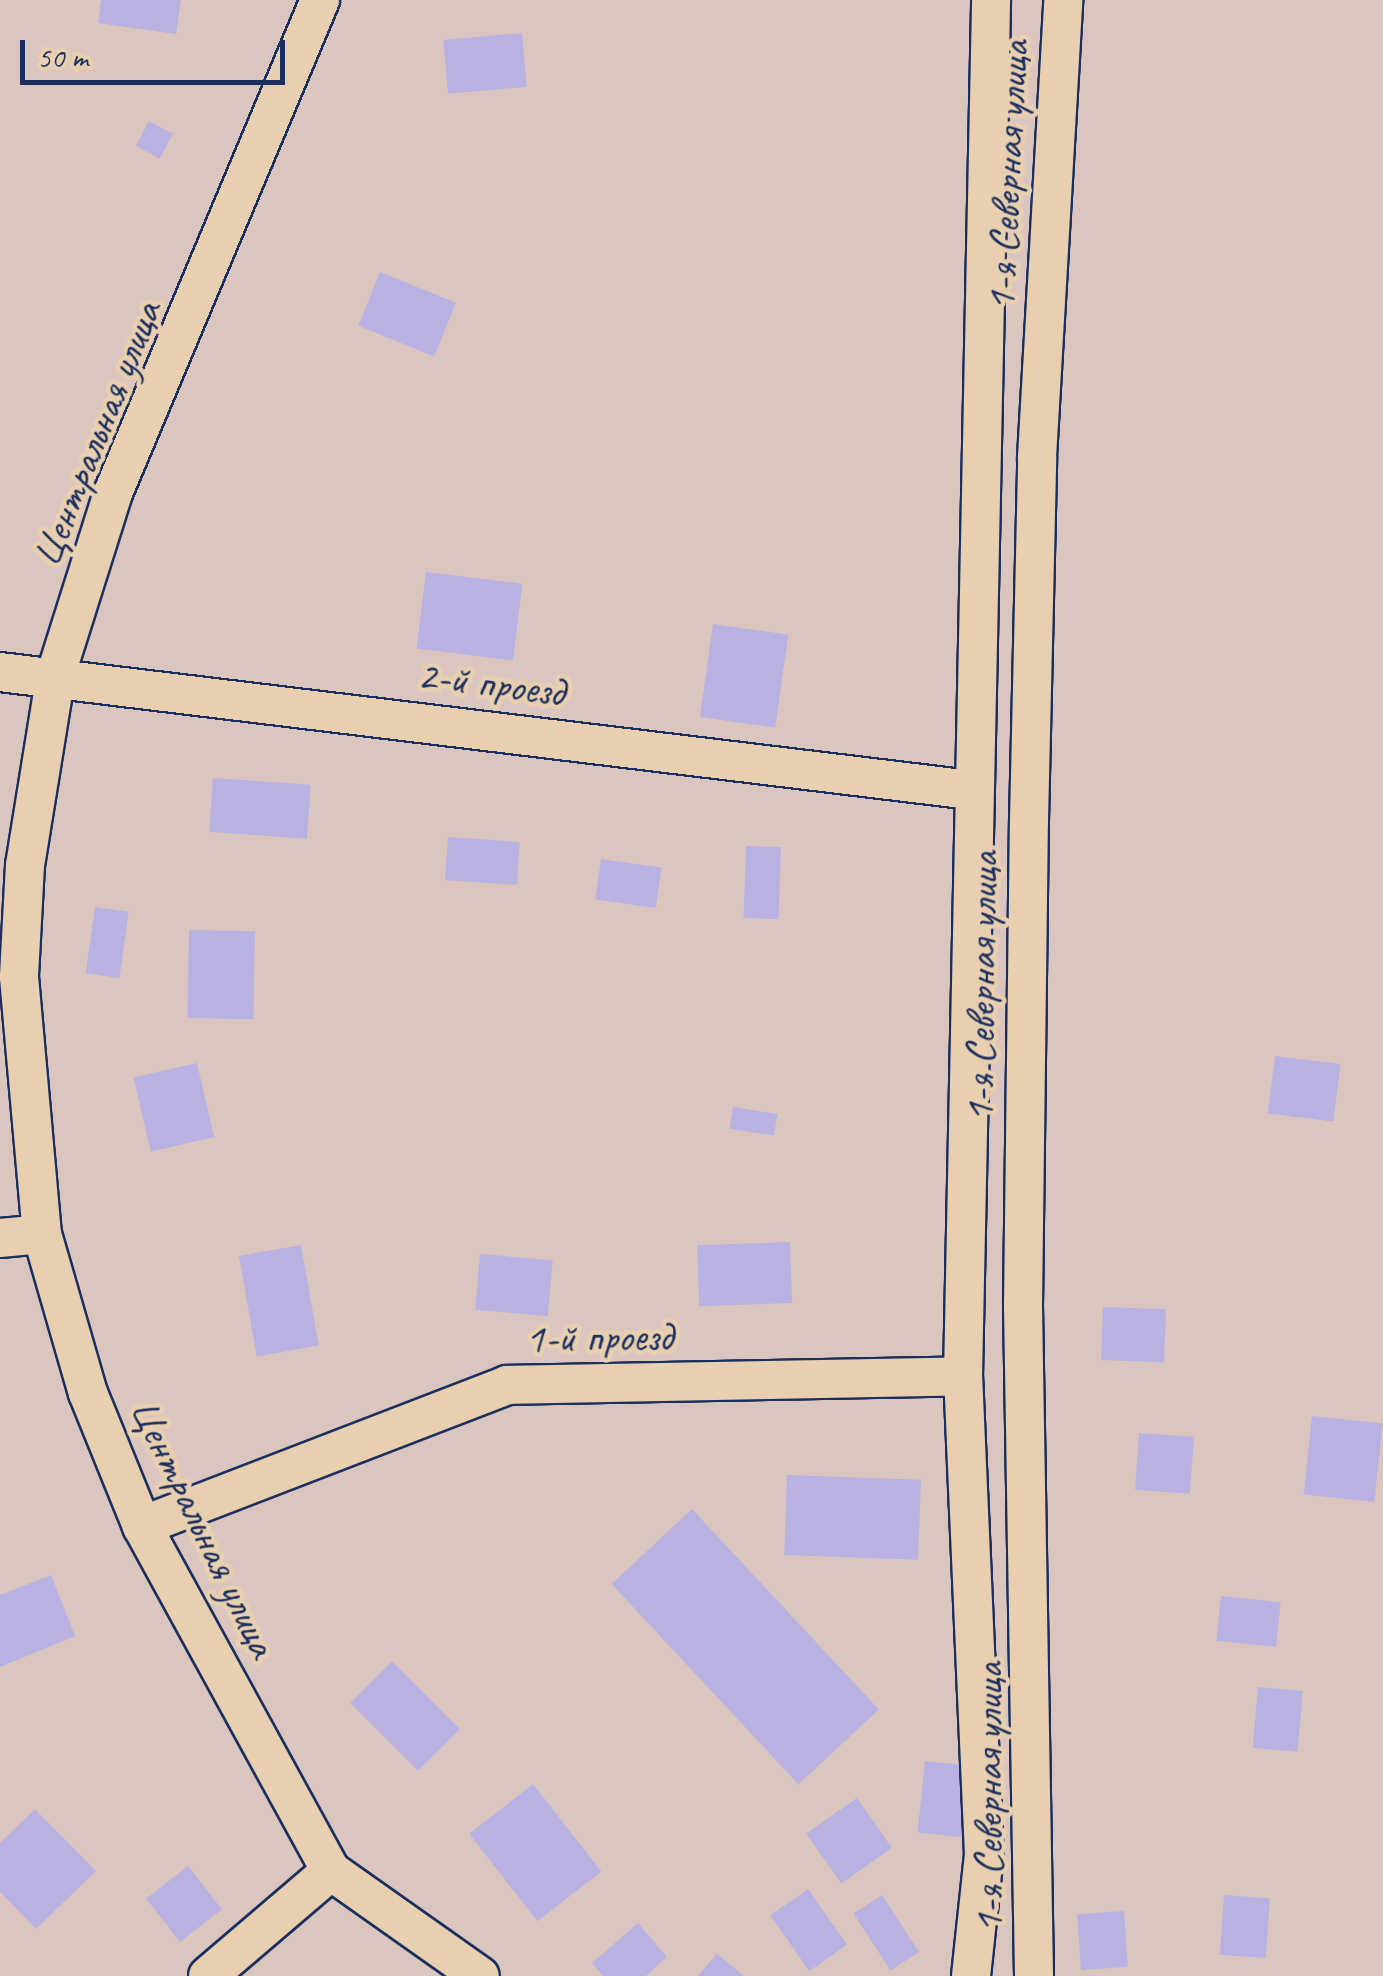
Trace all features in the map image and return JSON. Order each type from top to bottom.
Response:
[{"type":"street","name":"Центральная улица","points":[[320,0],[113,492],[56,674],[25,864],[20,977],[42,1234],[88,1393],[142,1526],[332,1872],[480,1976]]},
{"type":"street","points":[[971,1976],[984,1855],[964,1376],[971,790],[991,0]]},
{"type":"street","name":"1-я Северная улица","points":[[1034,1976],[1023,1306],[1030,802],[1062,0]]},
{"type":"street","name":"2-й проезд","points":[[0,672],[56,674],[971,790]]},
{"type":"street","points":[[0,1238],[42,1234]]},
{"type":"street","name":"1-й проезд","points":[[142,1526],[508,1384],[964,1376]]},
{"type":"street","points":[[208,1976],[332,1872]]},
{"type":"building","points":[[101,0],[181,0],[176,34],[98,23]]},
{"type":"building","points":[[522,33],[527,87],[448,94],[443,40]]},
{"type":"building","points":[[149,121],[173,134],[160,158],[136,146]]},
{"type":"building","points":[[380,272],[456,303],[434,356],[358,326]]},
{"type":"building","points":[[426,572],[522,584],[513,660],[417,648]]},
{"type":"building","points":[[713,624],[788,635],[775,728],[700,717]]},
{"type":"building","points":[[213,778],[311,785],[307,839],[209,832]]},
{"type":"building","points":[[448,837],[520,842],[517,885],[445,880]]},
{"type":"building","points":[[746,846],[781,847],[778,919],[743,918]]},
{"type":"building","points":[[601,859],[661,867],[656,908],[595,900]]},
{"type":"building","points":[[95,907],[129,912],[119,978],[86,973]]},
{"type":"building","points":[[189,930],[255,931],[253,1019],[187,1018]]},
{"type":"building","points":[[1275,1056],[1341,1064],[1333,1122],[1268,1114]]},
{"type":"building","points":[[197,1063],[214,1137],[151,1152],[134,1078]]},
{"type":"building","points":[[733,1107],[777,1114],[774,1136],[730,1129]]},
{"type":"building","points":[[790,1242],[792,1303],[699,1306],[697,1245]]},
{"type":"building","points":[[301,1245],[319,1345],[257,1356],[239,1256]]},
{"type":"building","points":[[480,1254],[553,1260],[548,1316],[475,1310]]},
{"type":"building","points":[[1103,1307],[1166,1309],[1164,1362],[1101,1360]]},
{"type":"building","points":[[1312,1416],[1383,1423],[1374,1502],[1304,1495]]},
{"type":"building","points":[[1139,1433],[1194,1437],[1190,1494],[1135,1490]]},
{"type":"building","points":[[787,1475],[921,1480],[918,1560],[784,1555]]},
{"type":"building","points":[[692,1509],[879,1709],[798,1784],[612,1584]]},
{"type":"building","points":[[51,1575],[75,1636],[0,1667],[0,1595]]},
{"type":"building","points":[[1221,1596],[1281,1602],[1276,1647],[1216,1641]]},
{"type":"building","points":[[392,1661],[460,1729],[418,1771],[350,1703]]},
{"type":"building","points":[[1258,1687],[1303,1691],[1298,1752],[1253,1748]]},
{"type":"building","points":[[925,1761],[972,1766],[964,1838],[917,1833]]},
{"type":"building","points":[[533,1784],[601,1871],[538,1921],[469,1834]]},
{"type":"building","points":[[857,1798],[892,1848],[841,1884],[806,1834]]},
{"type":"building","points":[[35,1809],[96,1871],[36,1929],[0,1892],[0,1843]]},
{"type":"building","points":[[188,1866],[222,1909],[180,1942],[146,1899]]},
{"type":"building","points":[[808,1889],[847,1945],[809,1971],[770,1915]]},
{"type":"building","points":[[882,1895],[919,1952],[891,1971],[853,1914]]},
{"type":"building","points":[[1224,1895],[1270,1898],[1266,1958],[1220,1955]]},
{"type":"building","points":[[1124,1911],[1128,1967],[1081,1970],[1077,1914]]},
{"type":"building","points":[[638,1923],[667,1957],[646,1976],[603,1976],[592,1963]]},
{"type":"building","points":[[717,1954],[744,1976],[698,1976]]}]
